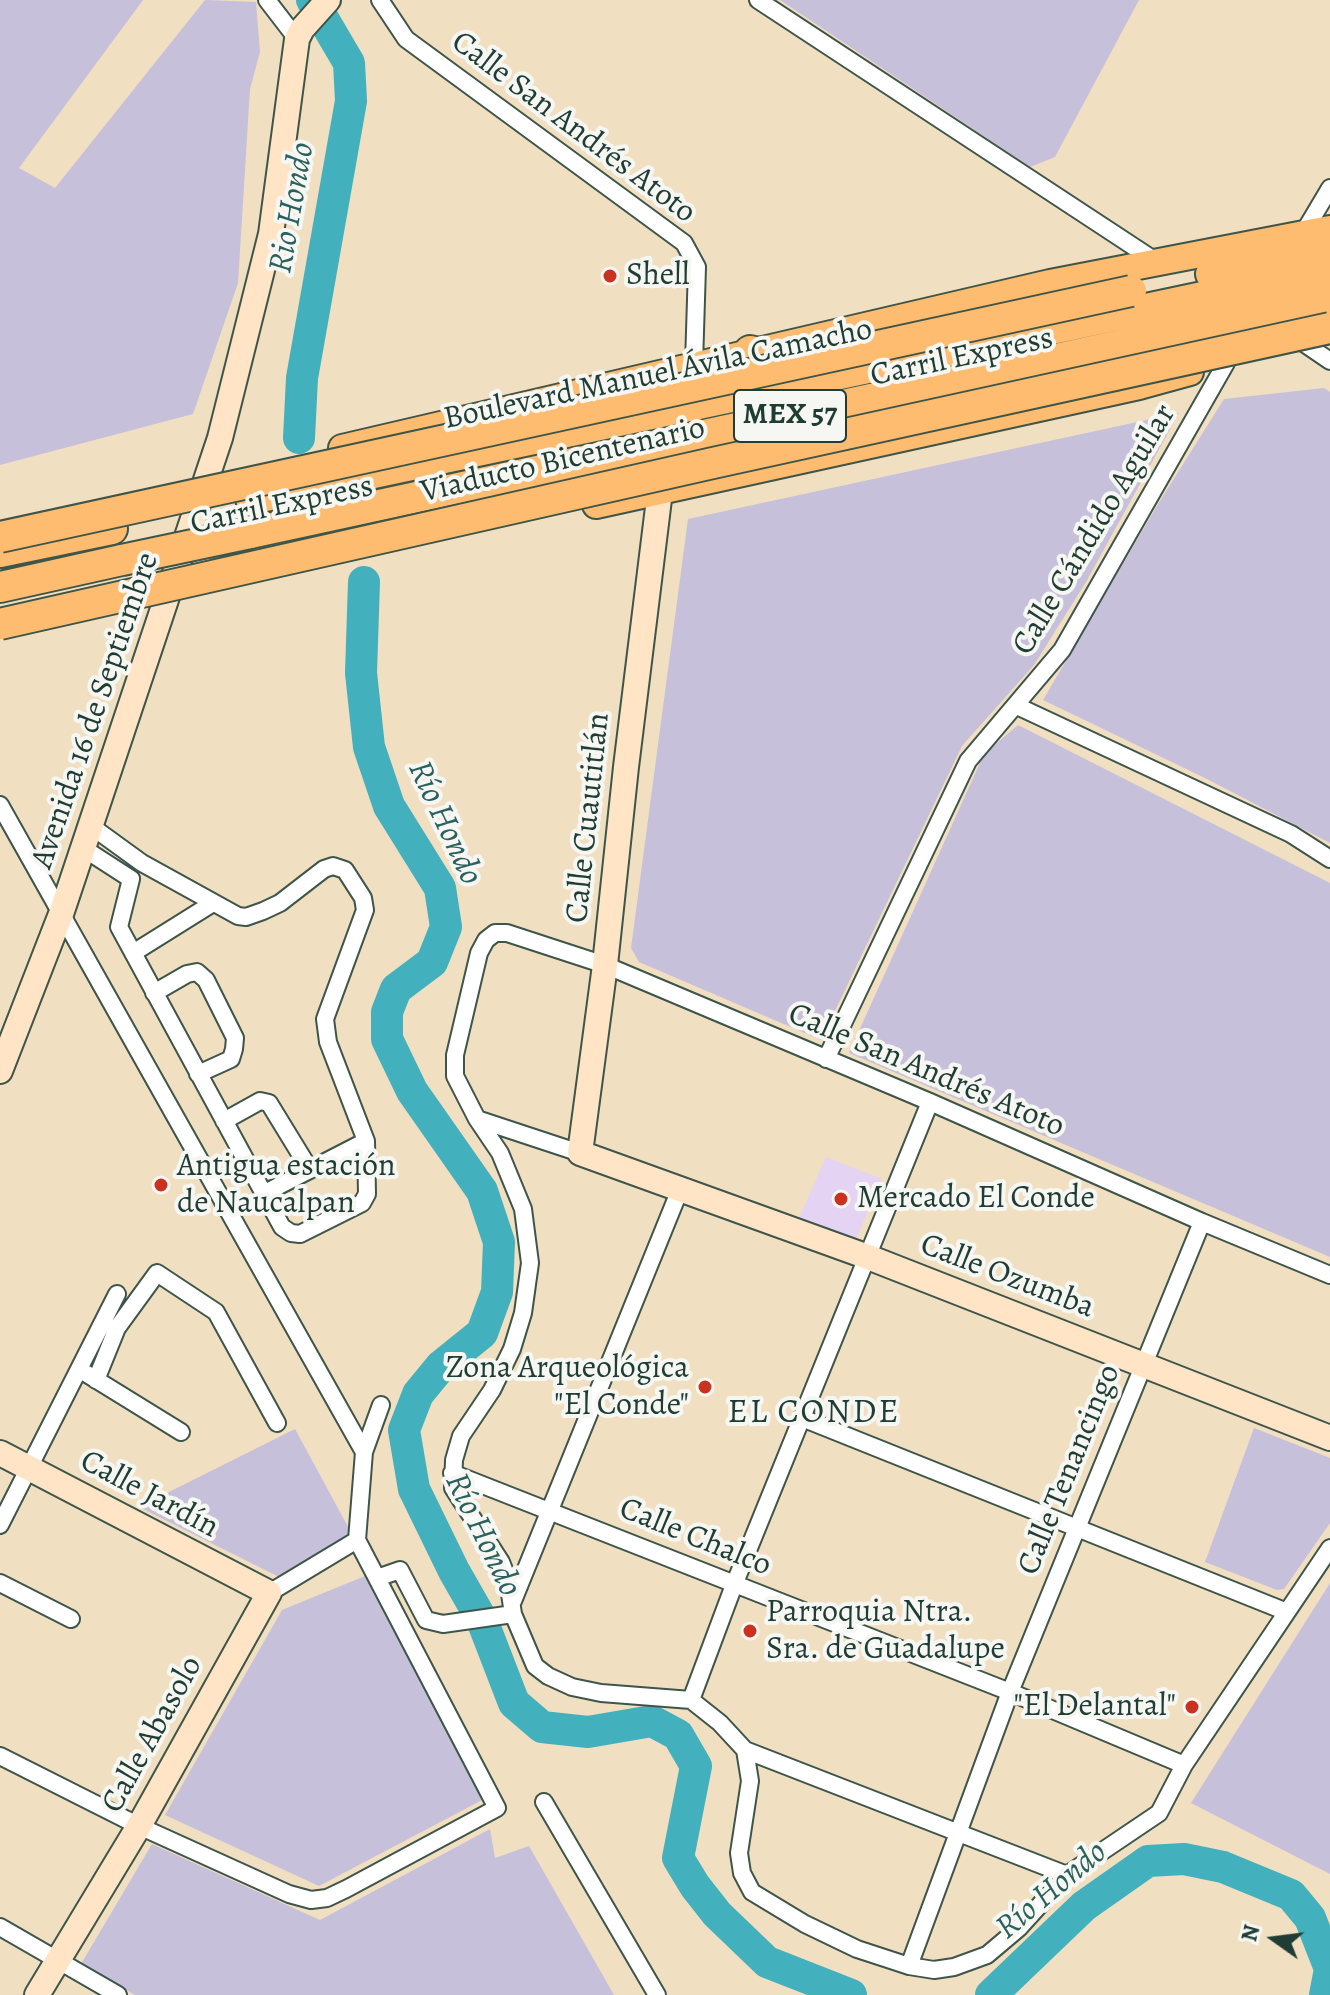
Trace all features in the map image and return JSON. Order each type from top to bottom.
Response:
[{"type":"highway","name":"Viaducto Bicentenario","points":[[0,537],[1330,247]]},
{"type":"highway","name":"Boulevard Manuel Ávila Camacho","points":[[0,552],[1330,270]]},
{"type":"highway","name":"MEX 57","points":[[0,587],[1330,300]]},
{"type":"highway","name":"Carril Express","points":[[0,605],[1330,314]]},
{"type":"highway","points":[[1248,318],[1324,335]]},
{"type":"highway","name":"Viaducto Bicentenario","points":[[0,624],[759,453],[1324,335]]},
{"type":"highway","points":[[750,351],[845,372]]},
{"type":"highway","points":[[406,546],[517,475]]},
{"type":"main road","points":[[229,475],[1050,283],[1330,229]]},
{"type":"main road","points":[[252,579],[1139,386],[1324,335]]},
{"type":"main road","points":[[0,524],[133,494]]},
{"type":"main road","points":[[0,635],[132,606]]},
{"type":"street","points":[[267,0],[300,34],[328,0]]},
{"type":"street","name":"Calle San Andrés Atoto","points":[[380,0],[406,39],[684,243],[697,267],[694,364]]},
{"type":"street","points":[[758,0],[1157,262]]},
{"type":"street","name":"Avenida 16 de Septiembre","points":[[0,1071],[61,914],[220,438],[271,234],[300,34]]},
{"type":"street","points":[[1302,235],[1330,188]]},
{"type":"street","points":[[1324,335],[1330,361]]},
{"type":"street","name":"Calle Cándido Aguilar","points":[[826,1059],[968,761],[1062,650],[1226,363]]},
{"type":"street","name":"Calle Cuautitlán","points":[[580,1153],[660,491]]},
{"type":"street","points":[[1017,706],[1291,834],[1330,859]]},
{"type":"street","points":[[0,805],[364,1452]]},
{"type":"street","points":[[87,837],[142,863],[230,914],[246,917],[280,903],[324,869],[333,866],[345,870],[363,898],[365,910],[325,1019],[328,1042],[366,1141],[367,1194],[362,1203],[300,1234],[282,1227],[119,927],[131,879],[142,863]]},
{"type":"street","points":[[87,837],[131,879]]},
{"type":"street","points":[[133,953],[213,903]]},
{"type":"street","name":"Calle San Andrés Atoto","points":[[477,1119],[455,1076],[455,1055],[479,953],[486,940],[495,933],[507,933],[605,965],[1330,1275]]},
{"type":"street","points":[[154,993],[187,974],[197,972],[206,980],[235,1038],[231,1059],[198,1074]]},
{"type":"street","points":[[224,1121],[260,1101],[269,1103],[310,1170]]},
{"type":"street","points":[[691,1700],[734,1585],[930,1102]]},
{"type":"street","points":[[477,1119],[500,1153],[523,1209],[530,1263],[523,1313],[512,1349],[492,1390],[461,1436],[452,1473],[453,1488],[501,1562],[508,1580],[510,1610],[535,1666],[572,1687],[601,1693],[691,1700],[720,1723],[745,1750],[1067,1875]]},
{"type":"street","name":"Calle Ozumba","points":[[477,1119],[681,1187],[1330,1438]]},
{"type":"street","points":[[263,1194],[366,1141]]},
{"type":"street","points":[[510,1610],[681,1187]]},
{"type":"street","name":"Calle Tenancingo","points":[[909,1966],[1010,1692],[1202,1222]]},
{"type":"street","points":[[96,1380],[117,1328],[157,1273],[216,1312],[277,1423]]},
{"type":"street","points":[[0,1525],[117,1294]]},
{"type":"street","points":[[79,1369],[181,1432]]},
{"type":"street","points":[[0,1756],[139,1826],[289,1894],[311,1900],[327,1898],[346,1889],[497,1808],[357,1540],[364,1452],[381,1405]]},
{"type":"street","points":[[802,1418],[1287,1612]]},
{"type":"street","name":"Calle Jardín","points":[[0,1453],[269,1593]]},
{"type":"street","name":"Calle Chalco","points":[[452,1473],[1010,1692],[1184,1765]]},
{"type":"street","name":"Calle Abasolo","points":[[37,1995],[139,1826],[269,1593],[357,1540]]},
{"type":"street","points":[[745,1750],[750,1781],[739,1853],[742,1873],[752,1892],[794,1918],[857,1949],[909,1966],[934,1970],[954,1967],[987,1955],[1019,1928],[1067,1875],[1159,1813],[1184,1765],[1330,1548]]},
{"type":"street","points":[[377,1578],[400,1570],[426,1620],[443,1624],[510,1610]]},
{"type":"street","points":[[0,1583],[71,1619]]},
{"type":"street","points":[[544,1802],[657,1995]]},
{"type":"street","points":[[0,1927],[118,1995]]},
{"type":"shaded area","points":[[0,0],[143,0],[19,168],[55,188],[205,0],[256,2],[260,52],[250,89],[238,283],[193,414],[0,465]]},
{"type":"shaded area","points":[[780,0],[1139,0],[1055,157],[1030,167]]},
{"type":"shaded area","points":[[1324,388],[1330,392],[1330,843],[1205,778],[1043,700],[1158,504],[1224,399]]},
{"type":"shaded area","points":[[1179,413],[1086,582],[1034,665],[962,746],[821,1040],[639,962],[631,948],[688,519]]},
{"type":"shaded area","points":[[1018,725],[1330,883],[1330,1257],[849,1053],[984,754]]},
{"type":"shaded area","name":"Mercado El Conde","points":[[826,1157],[882,1179],[856,1239],[799,1218]]},
{"type":"shaded area","points":[[1254,1428],[1330,1458],[1330,1523],[1284,1589],[1277,1590],[1205,1562]]},
{"type":"shaded area","points":[[295,1429],[353,1536],[279,1577],[139,1507]]},
{"type":"shaded area","points":[[365,1576],[484,1799],[319,1886],[165,1815],[282,1610]]},
{"type":"shaded area","points":[[1330,1583],[1330,1874],[1191,1803]]},
{"type":"shaded area","points":[[490,1829],[495,1858],[529,1846],[614,1995],[135,1995],[81,1964],[152,1844],[320,1920]]},
{"type":"waterway","name":"Rio Hondo","points":[[299,438],[302,378],[351,101],[349,63],[312,0]]},
{"type":"waterway","name":"Río Hondo","points":[[364,582],[361,673],[369,747],[389,806],[440,888],[446,927],[432,962],[396,989],[387,1012],[387,1039],[412,1091],[482,1191],[499,1242],[497,1292],[482,1333],[441,1366],[418,1394],[404,1430],[414,1489],[482,1620],[514,1703],[542,1727],[588,1732],[652,1721],[678,1735],[696,1766],[678,1858],[695,1886],[717,1914],[767,1962],[851,1995]]},
{"type":"waterway","name":"Río Hondo","points":[[991,1995],[1084,1906],[1148,1861],[1184,1859],[1223,1867],[1291,1895],[1310,1918],[1330,1969],[1325,1995]]},
{"type":"place","name":"Shell","points":[[610,276]]},
{"type":"place","name":"Antigua estación de Naucalpan","points":[[161,1185]]},
{"type":"place","name":"Mercado El Conde","points":[[841,1199]]},
{"type":"place","name":"Zona Arqueológica \"El Conde\"","points":[[705,1387]]},
{"type":"place","name":"Parroquia Ntra. Sra. de Guadalupe","points":[[750,1631]]},
{"type":"place","name":"\"El Delantal\"","points":[[1192,1707]]},
{"type":"district","name":"EL CONDE","points":[[814,1414]]}]
